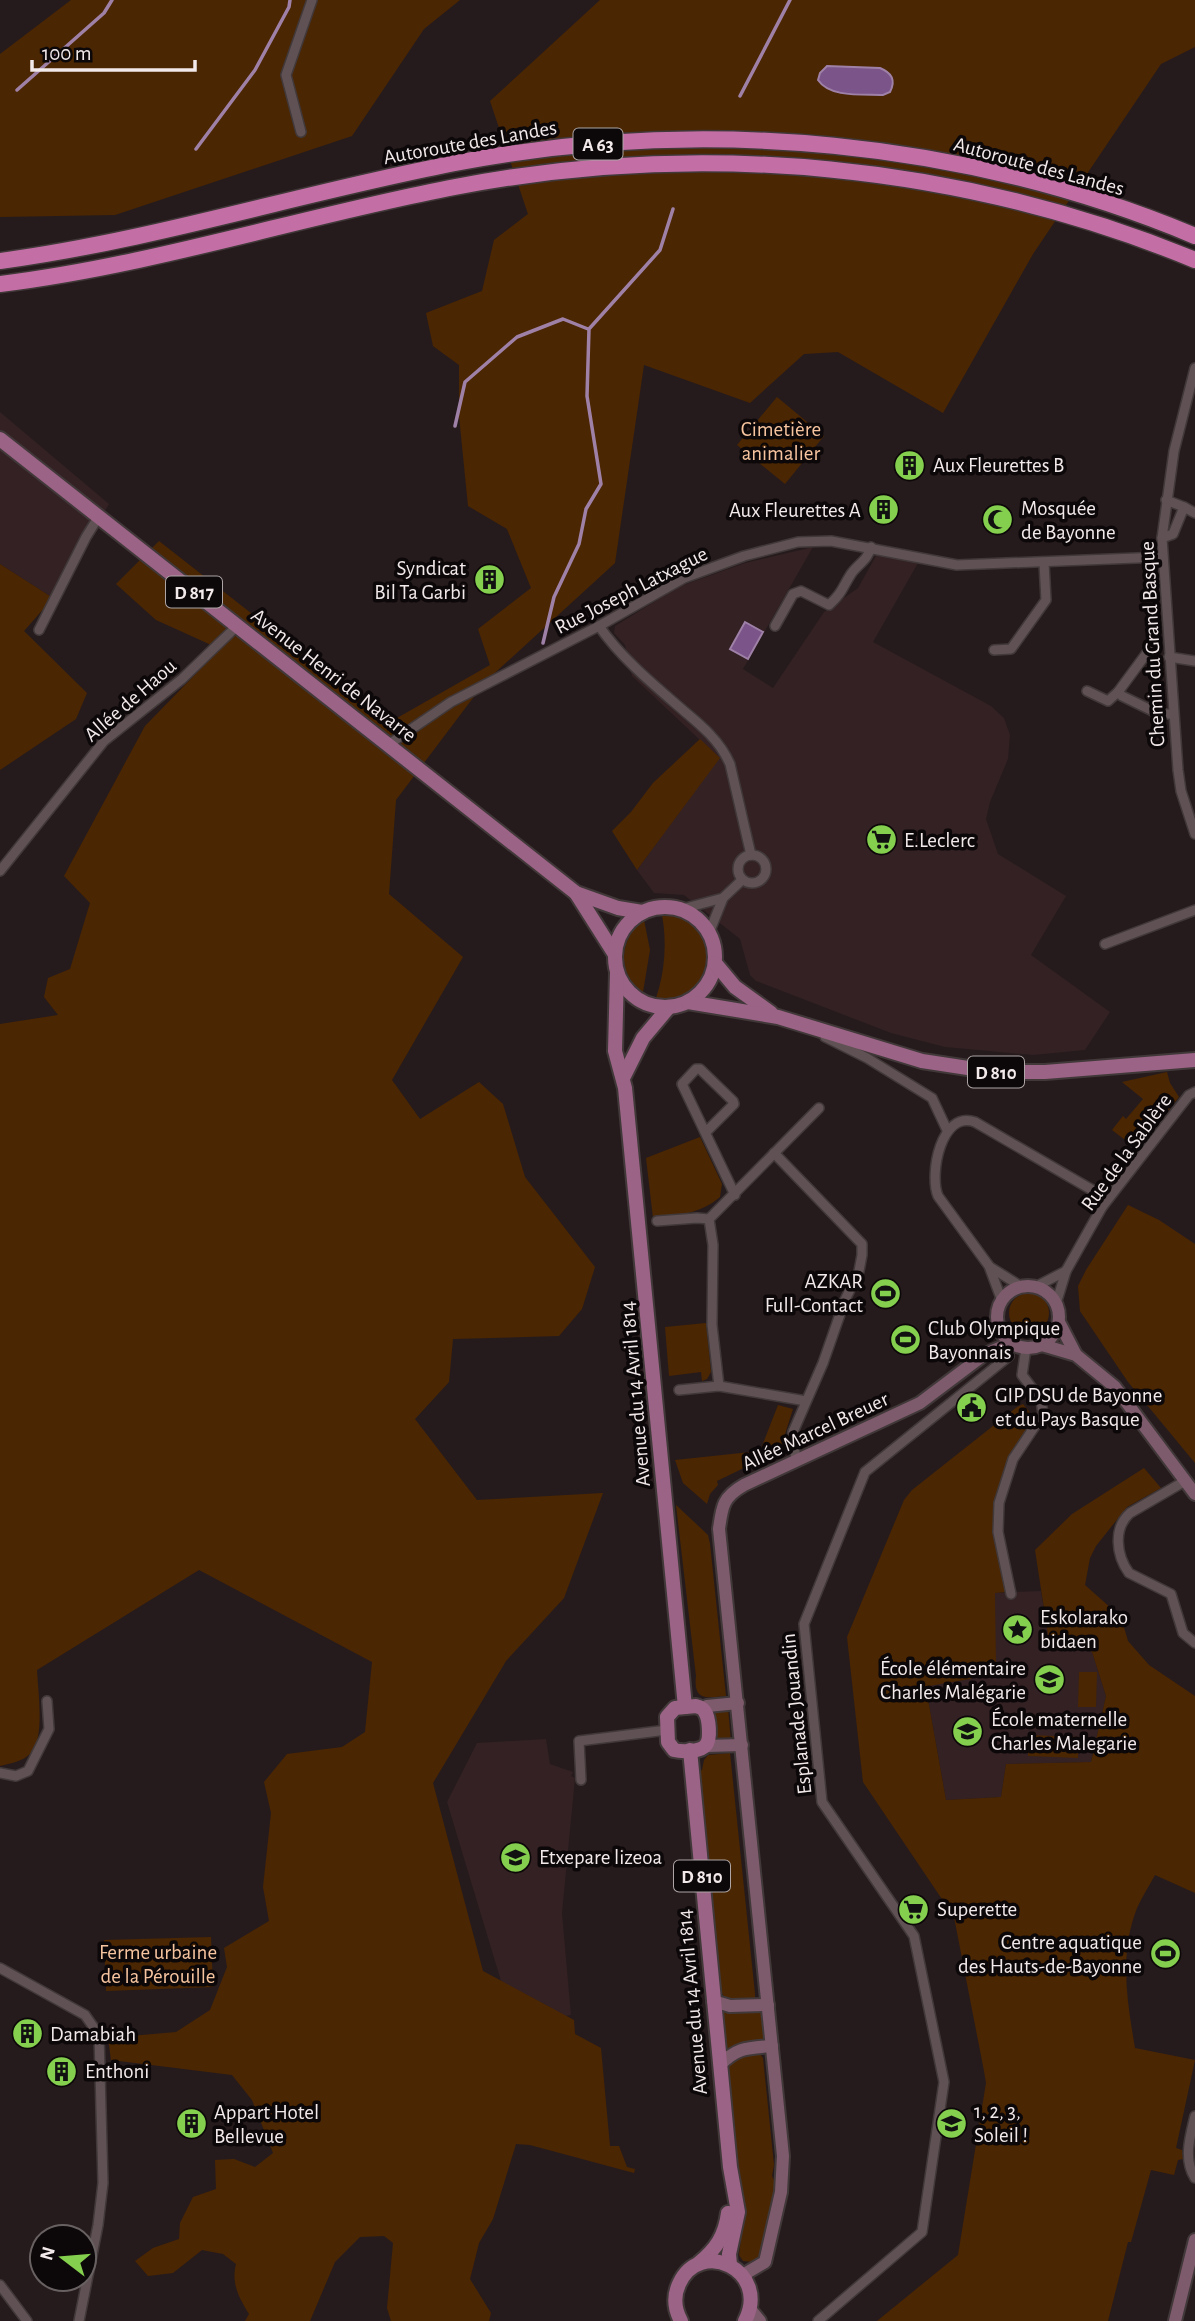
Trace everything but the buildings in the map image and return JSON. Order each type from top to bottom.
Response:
[{"type":"highway","name":"Autoroute des Landes","points":[[0,261],[147,234],[463,161],[540,150],[657,140],[774,141],[828,145],[921,158],[984,170],[1073,193],[1195,236]]},
{"type":"highway","name":"Autoroute des Landes","points":[[0,284],[118,264],[458,186],[536,173],[659,163],[809,167],[934,184],[1056,212],[1118,231],[1195,260]]},
{"type":"main road","name":"Avenue Henri de Navarre","points":[[0,439],[576,892],[618,908],[642,912]]},
{"type":"main road","name":"Avenue Henri de Navarre","points":[[576,892],[614,953]]},
{"type":"main road","points":[[664,906],[682,909],[693,915],[709,933],[715,953],[710,979],[701,992],[688,1002],[668,1007],[645,1003],[623,986],[617,973],[614,953],[619,936],[628,922],[642,912],[664,906]]},
{"type":"main road","name":"D 810","points":[[715,963],[734,987],[778,1017]]},
{"type":"main road","name":"Avenue du 14 Avril 1814","points":[[617,973],[615,1051],[623,1078],[644,1261],[685,1707]]},
{"type":"main road","name":"D 810","points":[[688,1002],[778,1017],[922,1061],[994,1072],[1045,1072],[1195,1060]]},
{"type":"main road","points":[[623,1078],[643,1038],[668,1007]]},
{"type":"main road","points":[[696,1706],[703,1709],[707,1715],[709,1739],[706,1746],[674,1750],[668,1742],[667,1717],[675,1708],[696,1706]]},
{"type":"main road","name":"Avenue du 14 Avril 1814","points":[[690,1750],[730,2167],[738,2212],[729,2254],[730,2265]]},
{"type":"main road","name":"Avenue du 14 Avril 1814","points":[[681,2321],[677,2313],[676,2291],[687,2273],[719,2243],[726,2228],[730,2167]]},
{"type":"main road","points":[[695,2266],[719,2262],[730,2265],[743,2275],[751,2293],[752,2317]]},
{"type":"street","points":[[301,132],[286,75],[312,0]]},
{"type":"street","name":"Chemin du Grand Basque","points":[[1195,368],[1174,451],[1162,538],[1173,714],[1181,791],[1195,834]]},
{"type":"street","points":[[1166,500],[1195,513]]},
{"type":"street","points":[[1162,538],[1173,534],[1184,507]]},
{"type":"street","points":[[39,630],[99,516]]},
{"type":"street","name":"Rue Joseph Latxague","points":[[388,745],[451,702],[684,578],[744,556],[811,540],[871,547],[957,565],[1162,557]]},
{"type":"street","points":[[775,626],[793,594],[801,591],[829,606],[842,593],[852,572],[862,564],[871,547]]},
{"type":"street","points":[[994,650],[1011,649],[1046,600],[1044,563]]},
{"type":"street","name":"Allée de Haou","points":[[0,871],[104,741],[182,678],[237,626]]},
{"type":"street","points":[[598,626],[615,648],[703,726],[724,751],[730,764],[751,855]]},
{"type":"street","points":[[1087,691],[1108,701],[1118,692],[1152,646]]},
{"type":"street","points":[[1169,657],[1195,661]]},
{"type":"street","points":[[1118,692],[1159,714],[1173,714]]},
{"type":"street","points":[[751,855],[759,857],[765,863],[765,876],[760,881],[752,884],[742,880],[738,871],[739,862],[751,855]]},
{"type":"street","points":[[709,933],[723,898],[742,880]]},
{"type":"street","points":[[682,909],[723,898]]},
{"type":"street","points":[[1105,944],[1195,910]]},
{"type":"street","points":[[803,1025],[918,1087],[938,1106],[947,1130],[934,1174],[934,1187],[989,1266],[1002,1301]]},
{"type":"street","points":[[706,1132],[734,1104],[700,1069],[696,1069],[682,1084],[735,1195]]},
{"type":"street","name":"Rue de la Sablère","points":[[1056,1304],[1066,1271],[1102,1208],[1189,1095],[1195,1092]]},
{"type":"street","points":[[657,1221],[709,1219],[819,1108]]},
{"type":"street","points":[[947,1130],[958,1122],[975,1122],[1094,1191],[1102,1208]]},
{"type":"street","points":[[774,1153],[859,1239],[862,1255],[859,1271],[793,1432],[796,1462]]},
{"type":"street","points":[[709,1219],[713,1245],[712,1325],[719,1386]]},
{"type":"street","points":[[989,1266],[1005,1278],[1051,1297],[1056,1304],[1059,1322],[1076,1355],[1121,1393],[1195,1494]]},
{"type":"street","points":[[1066,1271],[1007,1295],[998,1314],[999,1325],[1010,1350],[1042,1345],[1076,1355]]},
{"type":"street","points":[[1042,1345],[1056,1331],[1059,1322]]},
{"type":"street","name":"Allée Marcel Breuer","points":[[743,2275],[765,2262],[783,2178],[719,1529],[722,1506],[729,1496],[740,1488],[926,1400],[985,1353],[999,1325]]},
{"type":"street","points":[[1011,1594],[998,1532],[999,1503],[1013,1459],[1043,1413],[1041,1400],[1022,1374],[1026,1348]]},
{"type":"street","name":"Allée Marcel Breuer","points":[[985,1353],[1010,1350]]},
{"type":"street","name":"Esplanade Jouandin","points":[[818,2321],[922,2232],[944,2082],[914,1936],[822,1802],[804,1624],[865,1472],[1010,1350]]},
{"type":"street","points":[[679,1390],[719,1386],[806,1401]]},
{"type":"street","points":[[1185,1481],[1130,1513],[1122,1520],[1117,1531],[1125,1567],[1129,1573],[1171,1594],[1183,1633],[1195,1643]]},
{"type":"street","points":[[0,1773],[16,1776],[28,1771],[49,1729],[47,1701]]},
{"type":"street","points":[[703,1709],[708,1706],[738,1703]]},
{"type":"street","points":[[581,1780],[579,1741],[667,1730]]},
{"type":"street","points":[[706,1746],[742,1745]]},
{"type":"street","points":[[0,1968],[85,2015],[99,2035],[103,2183],[98,2225],[79,2321]]},
{"type":"street","points":[[713,2001],[730,2006],[768,2005]]},
{"type":"street","points":[[720,2065],[738,2050],[772,2046]]},
{"type":"street","points":[[1195,2116],[1189,2143],[1189,2163],[1195,2178]]},
{"type":"street","points":[[1175,2321],[1195,2240]]},
{"type":"street","points":[[1,2287],[27,2321]]},
{"type":"shaded area","points":[[827,66],[880,68],[892,77],[892,88],[883,95],[848,94],[830,90],[818,80],[820,73]]},
{"type":"shaded area","points":[[0,412],[109,504],[53,598],[0,564]]},
{"type":"shaded area","points":[[813,547],[743,669],[773,688],[824,612],[858,588],[877,554],[918,563],[873,642],[991,706],[1004,718],[1010,735],[1008,759],[986,819],[998,854],[1066,896],[1031,955],[1110,1012],[1085,1050],[1033,1055],[945,1047],[891,1033],[756,981],[750,975],[740,939],[684,895],[654,893],[637,870],[719,758],[632,676],[625,645],[614,633],[615,626],[678,587],[745,563]]},
{"type":"shaded area","points":[[745,622],[763,632],[748,659],[730,649]]},
{"type":"shaded area","name":"École élémentaire Charles Malégarie","points":[[1041,1591],[1049,1641],[1081,1640],[1092,1652],[1106,1696],[1091,1762],[1006,1764],[1001,1797],[946,1800],[928,1699],[929,1685],[970,1679],[995,1593]]},
{"type":"shaded area","name":"Etxepare lizeoa","points":[[546,1739],[550,1764],[573,1772],[571,1776],[575,1778],[562,1913],[571,2015],[514,2024],[447,1802],[477,1743]]},
{"type":"green space","points":[[71,0],[460,0],[424,29],[352,136],[115,215],[0,217],[0,54]]},
{"type":"green space","points":[[600,0],[1195,0],[1195,47],[1161,64],[1033,254],[943,413],[838,352],[804,354],[750,403],[644,365],[615,563],[485,682],[396,800],[389,894],[463,957],[392,1080],[420,1119],[479,1082],[503,1104],[525,1177],[595,1267],[582,1309],[559,1336],[453,1339],[449,1382],[415,1419],[477,1500],[603,1493],[564,1598],[506,1661],[433,1783],[483,1971],[574,2020],[575,2034],[601,2048],[610,2146],[619,2146],[627,2167],[635,2169],[634,2173],[530,2145],[516,2144],[493,2219],[479,2243],[470,2279],[491,2313],[489,2321],[391,2321],[387,2308],[393,2243],[384,2236],[360,2237],[335,2262],[310,2321],[245,2321],[249,2314],[237,2290],[236,2264],[223,2254],[202,2250],[173,2273],[148,2276],[135,2261],[153,2248],[179,2239],[180,2223],[193,2197],[216,2189],[215,2160],[234,2159],[255,2167],[273,2153],[252,2100],[232,2075],[111,2060],[108,2038],[176,2032],[210,2010],[227,1967],[224,1948],[269,1921],[263,1887],[271,1813],[264,1782],[287,1754],[342,1747],[365,1732],[372,1662],[199,1570],[37,1670],[40,1714],[35,1746],[24,1758],[0,1766],[0,1024],[58,1015],[44,997],[48,978],[70,969],[90,903],[64,876],[145,726],[220,649],[156,620],[116,584],[159,541],[390,722],[490,665],[478,629],[531,588],[507,529],[468,506],[459,416],[459,365],[433,346],[426,313],[482,291],[494,240],[528,214],[490,101]]},
{"type":"green space","name":"Cimetière animalier","points":[[777,397],[824,436],[785,484],[737,445]]},
{"type":"green space","points":[[0,564],[53,598],[24,631],[87,693],[76,719],[0,770]]},
{"type":"green space","points":[[700,739],[720,758],[637,870],[612,831],[631,812],[653,783]]},
{"type":"green space","points":[[662,915],[682,918],[697,928],[705,942],[707,958],[703,974],[693,988],[677,997],[656,998],[664,956]]},
{"type":"green space","points":[[644,920],[650,950],[643,992],[628,976],[624,956],[630,936]]},
{"type":"green space","points":[[1167,1072],[1179,1097],[1137,1149],[1112,1130],[1123,1116],[1126,1119],[1143,1099],[1122,1082]]},
{"type":"green space","points":[[700,1137],[722,1184],[720,1197],[697,1210],[653,1218],[646,1158]]},
{"type":"green space","points":[[1128,1205],[1159,1220],[1195,1244],[1195,1463],[1128,1382],[1080,1311],[1078,1286]]},
{"type":"green space","points":[[1029,1293],[1043,1299],[1049,1313],[1043,1327],[1029,1333],[1015,1327],[1009,1313],[1015,1299]]},
{"type":"green space","points":[[706,1323],[711,1372],[707,1379],[702,1381],[701,1372],[669,1376],[665,1327]]},
{"type":"green space","points":[[1023,1404],[1036,1420],[1011,1459],[997,1502],[1007,1592],[995,1593],[996,1664],[970,1679],[929,1686],[928,1699],[946,1800],[1001,1797],[1006,1764],[1091,1762],[1106,1696],[1092,1652],[1081,1640],[1049,1641],[1035,1550],[1072,1514],[1144,1468],[1161,1488],[1127,1507],[1096,1546],[1090,1558],[1085,1585],[1121,1617],[1128,1641],[1149,1665],[1195,1696],[1195,1893],[1155,1875],[1131,1925],[1126,1960],[1127,1995],[1135,2048],[1195,2060],[1176,2148],[1182,2150],[1183,2159],[1178,2160],[1174,2175],[1151,2170],[1131,2242],[1128,2242],[1108,2321],[877,2321],[958,2255],[986,2083],[954,1917],[863,1782],[847,1637],[904,1500],[912,1490]]},
{"type":"green space","points":[[778,1405],[793,1409],[785,1434],[787,1447],[717,1481],[718,1485],[710,1494],[707,1504],[683,1483],[675,1460],[760,1451]]},
{"type":"green space","points":[[676,1505],[708,1535],[726,1696],[707,1697],[699,1694],[697,1690]]},
{"type":"green space","points":[[1079,1672],[1097,1672],[1096,1707],[1078,1707]]},
{"type":"green space","points":[[728,1708],[731,1742],[713,1742],[716,1738],[712,1710]]},
{"type":"green space","points":[[1029,1735],[1079,1737],[1078,1758],[1028,1756]]},
{"type":"green space","points":[[730,1753],[755,1994],[752,2001],[726,2000],[722,1993],[719,1993],[700,1798],[699,1771],[702,1770],[704,1760],[708,1755]]},
{"type":"green space","name":"Ferme urbaine de la Pérouille","points":[[211,1937],[213,1987],[106,1991],[104,1940]]},
{"type":"green space","points":[[721,2010],[762,2010],[766,2042],[726,2053]]},
{"type":"green space","points":[[760,2054],[763,2058],[774,2165],[772,2176],[776,2184],[763,2252],[753,2262],[743,2261],[739,2255],[741,2239],[738,2238],[726,2066],[739,2056]]},
{"type":"waterway","points":[[17,90],[104,13],[112,0]]},
{"type":"waterway","points":[[196,149],[255,70],[289,7],[290,0]]},
{"type":"waterway","points":[[740,96],[790,0]]},
{"type":"waterway","points":[[543,643],[554,597],[579,544],[586,509],[601,484],[587,396],[589,329],[660,250],[673,209]]},
{"type":"waterway","points":[[455,426],[465,382],[517,337],[563,319],[588,329]]},
{"type":"place","name":"Aux Fleurettes B","points":[[910,465]]},
{"type":"place","name":"Aux Fleurettes A","points":[[884,510]]},
{"type":"place","name":"Mosquée de Bayonne","points":[[998,520]]},
{"type":"place","name":"Syndicat Bil Ta Garbi","points":[[489,580]]},
{"type":"place","name":"E.Leclerc","points":[[881,840]]},
{"type":"place","name":"AZKAR Full-Contact","points":[[886,1293]]},
{"type":"place","name":"Club Olympique Bayonnais","points":[[905,1340]]},
{"type":"place","name":"GIP DSU de Bayonne et du Pays Basque","points":[[972,1407]]},
{"type":"place","name":"Eskolarako bidaen","points":[[1017,1629]]},
{"type":"place","name":"École élémentaire Charles Malégarie","points":[[1049,1680]]},
{"type":"place","name":"École maternelle Charles Malegarie","points":[[968,1731]]},
{"type":"place","name":"Etxepare lizeoa","points":[[516,1857]]},
{"type":"place","name":"Superette","points":[[914,1909]]},
{"type":"place","name":"Centre aquatique des Hauts-de-Bayonne","points":[[1165,1954]]},
{"type":"place","name":"Damabiah","points":[[27,2034]]},
{"type":"place","name":"Enthoni","points":[[62,2071]]},
{"type":"place","name":"1, 2, 3, Soleil !","points":[[951,2123]]},
{"type":"place","name":"Appart Hotel Bellevue","points":[[191,2124]]}]
